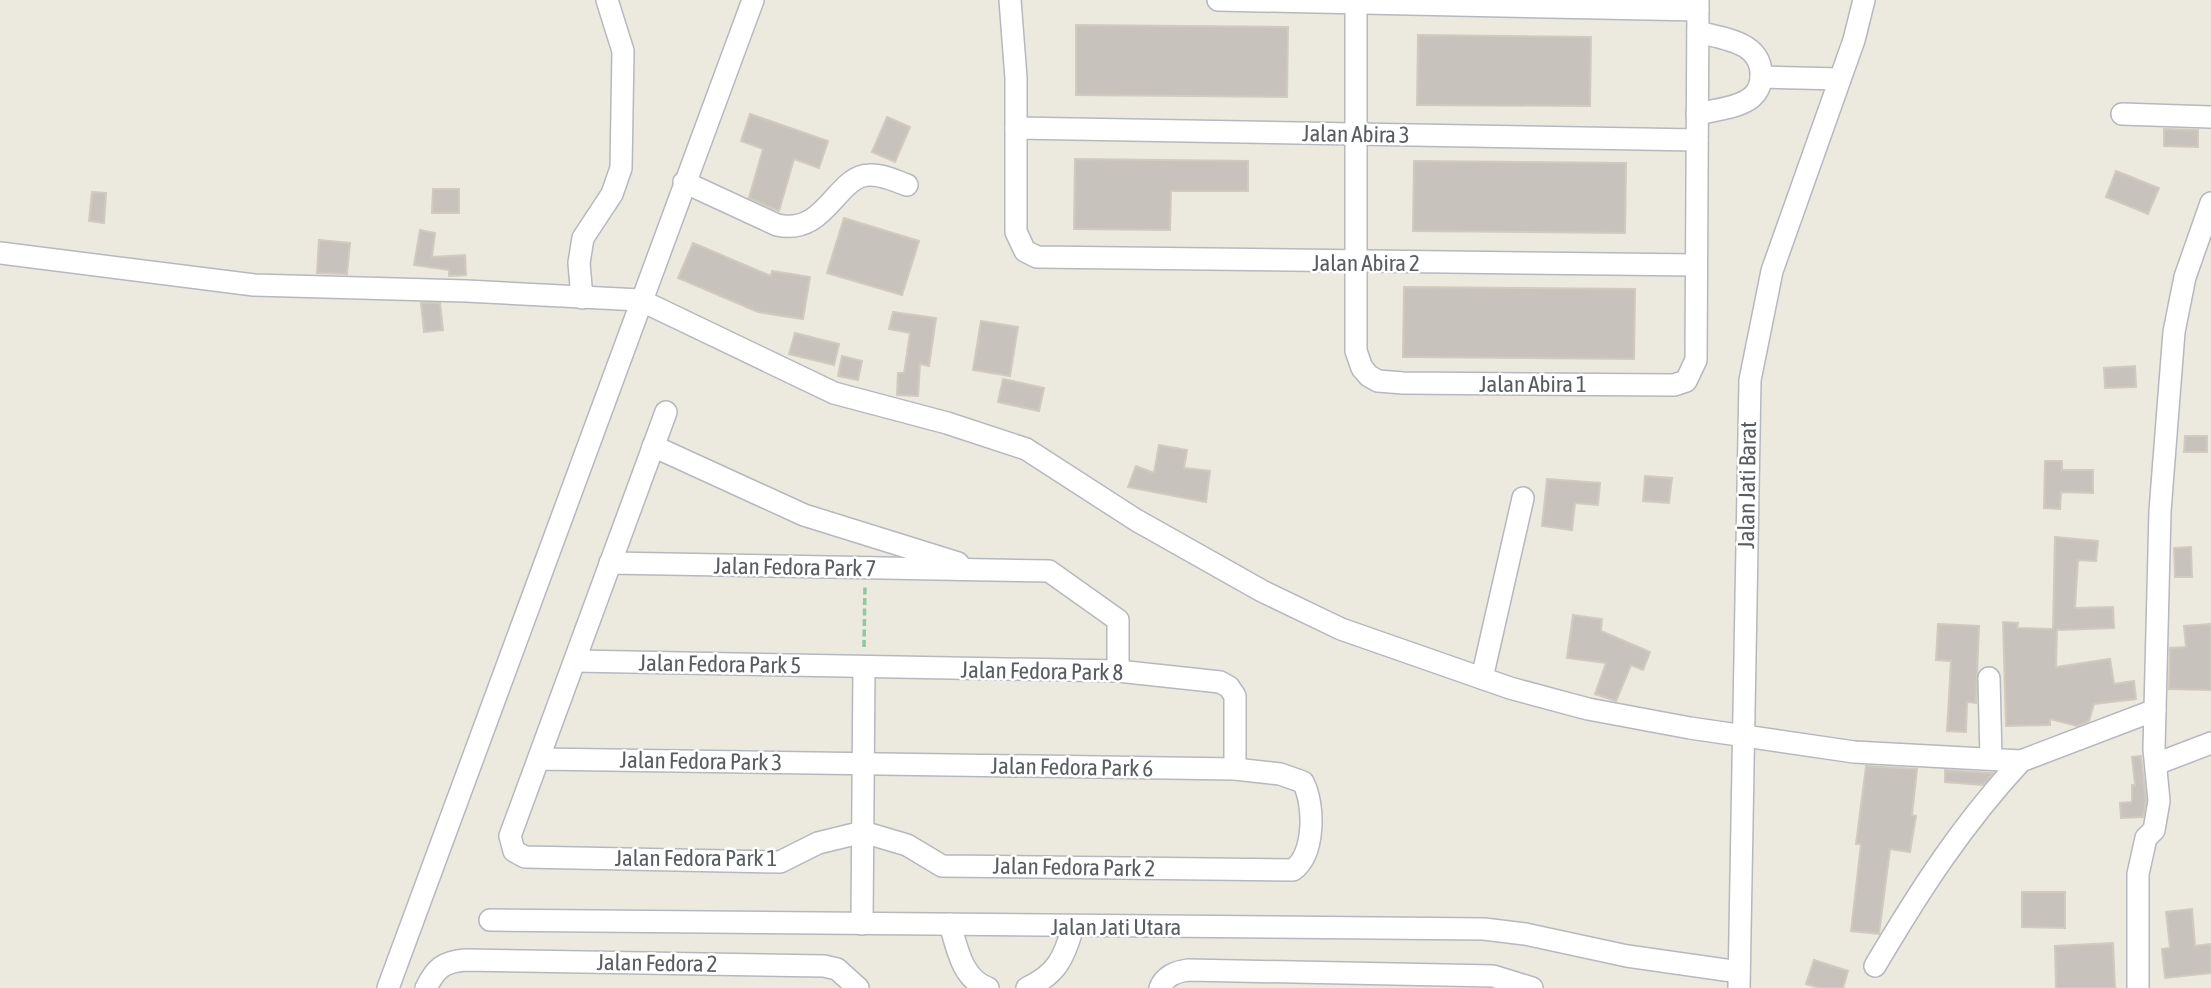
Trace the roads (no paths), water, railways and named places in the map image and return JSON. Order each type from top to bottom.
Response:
[{"type":"street","points":[[582,298],[579,263],[583,238],[612,194],[621,167],[623,51],[607,0]]},
{"type":"street","points":[[388,988],[753,0]]},
{"type":"street","points":[[1010,0],[1016,128]]},
{"type":"street","points":[[1218,0],[1356,1],[1698,14],[1755,53],[1760,63],[1761,77],[1759,88],[1746,101],[1697,114]]},
{"type":"street","name":"Jalan Jati Barat","points":[[1739,980],[1741,736],[1750,380],[1772,271],[1840,79],[1864,0]]},
{"type":"street","points":[[1354,262],[1356,1]]},
{"type":"street","points":[[1696,265],[1698,14]]},
{"type":"street","points":[[1761,77],[1840,79]]},
{"type":"street","points":[[2122,114],[2211,117]]},
{"type":"street","name":"Jalan Abira 3","points":[[1016,128],[1697,140]]},
{"type":"street","name":"Jalan Abira 2","points":[[1016,128],[1016,232],[1025,251],[1037,257],[1696,265]]},
{"type":"street","points":[[684,182],[790,228],[814,218],[860,177],[868,174],[907,185]]},
{"type":"street","points":[[2138,988],[2138,874],[2146,838],[2154,830],[2158,816],[2155,710],[2160,511],[2174,332],[2185,277],[2211,203]]},
{"type":"street","points":[[0,253],[242,285],[466,291],[640,300],[834,393],[947,423],[1026,449],[1136,520],[1262,591],[1394,650],[1510,688],[1588,709],[1741,736],[1854,752],[2021,761],[2155,710]]},
{"type":"street","name":"Jalan Abira 1","points":[[1354,262],[1356,351],[1362,368],[1378,381],[1674,385],[1686,381],[1696,360],[1696,265]]},
{"type":"street","points":[[538,759],[666,412]]},
{"type":"street","name":"Jalan Fedora Park 7","points":[[653,446],[804,516],[981,570]]},
{"type":"street","points":[[1482,678],[1523,498]]},
{"type":"street","name":"Jalan Fedora Park 7","points":[[610,563],[1049,571],[1118,620],[1118,671]]},
{"type":"street","name":"Jalan Fedora Park 5","points":[[575,661],[864,667]]},
{"type":"street","points":[[862,924],[864,667]]},
{"type":"street","name":"Jalan Fedora Park 8","points":[[864,667],[1118,671],[1220,682],[1229,687],[1235,696],[1235,769]]},
{"type":"street","points":[[1989,678],[1990,759]]},
{"type":"street","points":[[2156,764],[2211,743]]},
{"type":"street","name":"Jalan Fedora Park 3","points":[[538,759],[863,764]]},
{"type":"street","name":"Jalan Fedora Park 1","points":[[538,759],[510,836],[513,851],[525,858],[780,862],[818,843],[863,832]]},
{"type":"street","points":[[1875,966],[1933,870],[1979,807],[2021,761]]},
{"type":"street","name":"Jalan Fedora Park 6","points":[[863,764],[1235,769],[1280,774],[1303,782],[1310,795],[1308,848],[1303,862],[1293,870]]},
{"type":"street","name":"Jalan Fedora Park 2","points":[[863,832],[907,845],[942,866],[1293,870]]},
{"type":"street","name":"Jalan Jati Utara","points":[[490,920],[1484,929],[1525,934],[1739,980]]},
{"type":"street","points":[[950,924],[962,964],[970,976],[988,988]]},
{"type":"street","points":[[1027,988],[1047,979],[1057,966],[1073,927]]},
{"type":"street","name":"Jalan Fedora 2","points":[[426,988],[436,969],[448,962],[824,966],[838,968],[858,988]]},
{"type":"street","points":[[1160,988],[1163,981],[1176,972],[1188,970],[1493,976],[1532,988]]}]
